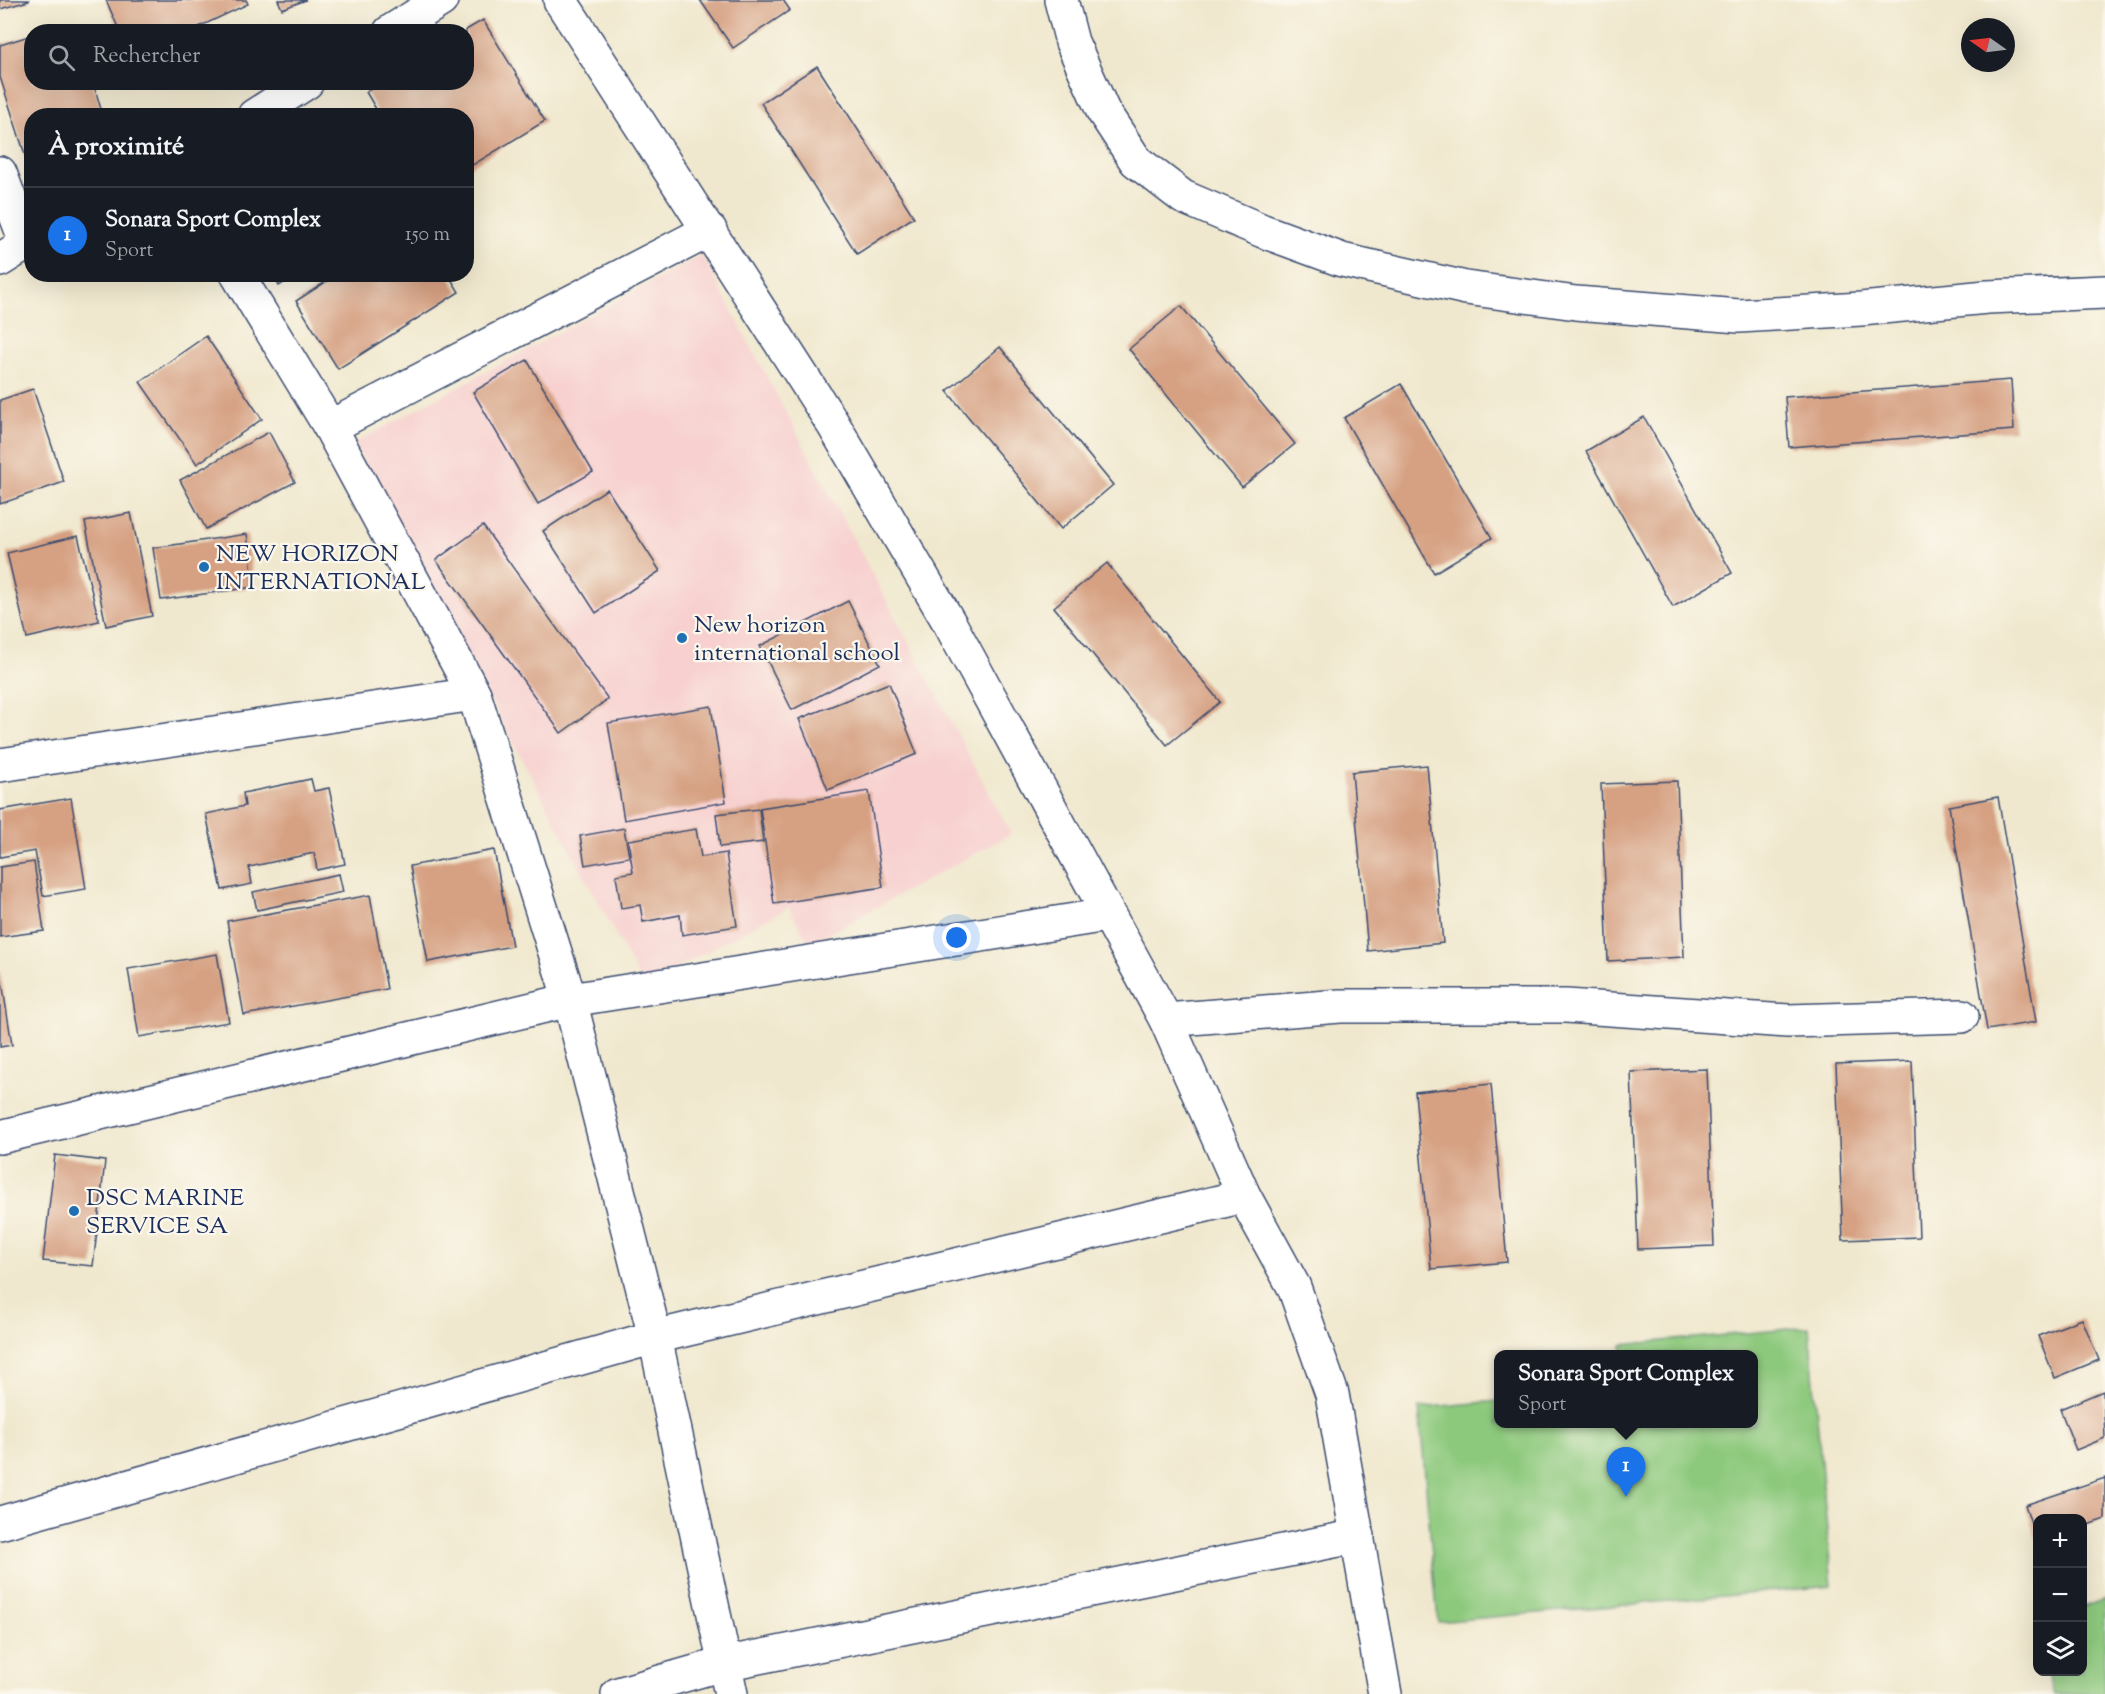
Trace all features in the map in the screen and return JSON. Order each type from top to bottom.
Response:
[{"type":"street","points":[[403,24],[441,0]]},
{"type":"street","points":[[560,0],[833,424],[950,624],[1166,1020],[1244,1196],[1294,1287],[1332,1394],[1385,1694]]},
{"type":"street","points":[[1061,0],[1072,42],[1103,111],[1136,161],[1183,196],[1263,231],[1342,260],[1466,288],[1576,303],[1739,316],[1861,309],[1987,297],[2105,292]]},
{"type":"street","points":[[267,108],[295,90]]},
{"type":"street","points":[[0,173],[19,247]]},
{"type":"street","points":[[330,427],[710,230]]},
{"type":"street","points":[[242,282],[330,427],[474,694],[570,1000],[655,1337],[727,1679]]},
{"type":"street","points":[[0,765],[474,694]]},
{"type":"street","points":[[0,1137],[570,1000],[1107,915]]},
{"type":"street","points":[[1166,1020],[1352,1006],[1566,1006],[1788,1021],[1962,1016]]},
{"type":"street","points":[[0,1522],[655,1337],[1244,1196]]},
{"type":"street","points":[[618,1694],[727,1679],[1358,1536]]},
{"type":"shaded area","name":"New horizon international school","points":[[702,255],[1011,834],[809,944],[789,907],[643,986],[354,443]]},
{"type":"green space","points":[[1809,1327],[1832,1586],[1438,1622],[1419,1408],[1494,1401],[1494,1428],[1758,1428],[1758,1350],[1623,1350],[1622,1345]]},
{"type":"green space","points":[[2105,1599],[2105,1694],[2054,1694],[2047,1676],[2087,1676],[2087,1606]]},
{"type":"building","points":[[0,0],[29,0],[29,1],[0,9]]},
{"type":"building","points":[[106,0],[246,0],[248,4],[205,24],[116,24]]},
{"type":"building","points":[[278,0],[306,0],[282,9]]},
{"type":"building","points":[[700,0],[783,0],[790,10],[733,48]]},
{"type":"building","points":[[483,20],[545,121],[474,164],[474,108],[375,108],[366,92],[369,90],[474,90],[474,25]]},
{"type":"building","points":[[24,38],[24,90],[95,90],[101,108],[24,108],[24,151],[0,77],[0,45]]},
{"type":"building","points":[[817,66],[914,217],[857,254],[761,103]]},
{"type":"building","points":[[326,282],[453,282],[459,292],[338,369],[296,301]]},
{"type":"building","points":[[1181,306],[1295,444],[1242,487],[1129,349]]},
{"type":"building","points":[[206,336],[262,419],[197,464],[140,382]]},
{"type":"building","points":[[1000,347],[1113,485],[1061,529],[947,391]]},
{"type":"building","points":[[527,360],[593,472],[538,504],[473,392]]},
{"type":"building","points":[[2011,380],[2014,430],[1789,447],[1785,397]]},
{"type":"building","points":[[1401,384],[1492,538],[1434,573],[1344,418]]},
{"type":"building","points":[[33,389],[64,482],[0,504],[0,400]]},
{"type":"building","points":[[1644,417],[1732,573],[1673,607],[1586,451]]},
{"type":"building","points":[[269,432],[295,482],[206,529],[180,480]]},
{"type":"building","points":[[607,489],[660,571],[596,613],[543,531]]},
{"type":"building","points":[[131,513],[152,616],[106,626],[85,522]]},
{"type":"building","points":[[483,526],[608,699],[561,733],[436,560]]},
{"type":"building","name":"NEW HORIZON INTERNATIONAL","points":[[247,534],[254,587],[161,600],[153,548]]},
{"type":"building","points":[[78,536],[99,621],[27,638],[7,553]]},
{"type":"building","points":[[1107,563],[1220,702],[1167,745],[1054,607]]},
{"type":"building","points":[[848,601],[880,664],[792,710],[760,646]]},
{"type":"building","points":[[889,683],[917,754],[828,790],[799,719]]},
{"type":"building","points":[[711,706],[726,802],[624,820],[608,723]]},
{"type":"building","points":[[1427,765],[1443,943],[1368,951],[1352,772]]},
{"type":"building","points":[[311,779],[314,791],[329,788],[345,864],[317,870],[314,853],[249,867],[252,884],[222,890],[206,814],[245,806],[243,793]]},
{"type":"building","points":[[1677,781],[1684,957],[1608,961],[1601,784]]},
{"type":"building","points":[[869,791],[883,887],[774,904],[760,808]]},
{"type":"building","points":[[1998,797],[2036,1022],[1987,1030],[1949,806]]},
{"type":"building","points":[[71,798],[86,889],[43,896],[35,851],[0,857],[0,810]]},
{"type":"building","points":[[759,809],[763,842],[720,847],[716,814]]},
{"type":"building","points":[[624,828],[629,857],[585,865],[580,836]]},
{"type":"building","points":[[696,829],[701,857],[726,853],[737,926],[682,935],[680,915],[643,922],[640,905],[621,908],[616,875],[633,872],[628,840]]},
{"type":"building","points":[[494,850],[512,946],[428,962],[410,866]]},
{"type":"building","points":[[34,862],[44,931],[0,937],[0,867]]},
{"type":"building","points":[[339,874],[343,892],[257,910],[253,892]]},
{"type":"building","points":[[370,895],[387,989],[244,1015],[227,921]]},
{"type":"building","points":[[217,954],[229,1022],[139,1037],[128,969]]},
{"type":"building","points":[[0,969],[12,1045],[0,1047]]},
{"type":"building","points":[[1912,1061],[1919,1237],[1843,1240],[1836,1064]]},
{"type":"building","points":[[1707,1069],[1714,1246],[1638,1249],[1631,1072]]},
{"type":"building","points":[[1491,1084],[1507,1262],[1431,1269],[1415,1092]]},
{"type":"building","name":"DSC MARINE SERVICE SA","points":[[55,1155],[105,1161],[93,1266],[43,1261]]},
{"type":"building","points":[[2082,1319],[2099,1360],[2055,1378],[2038,1336]]},
{"type":"building","points":[[2103,1391],[2105,1438],[2076,1450],[2060,1409]]},
{"type":"building","points":[[2105,1478],[2105,1519],[2087,1525],[2087,1514],[2033,1514],[2033,1529],[2025,1505]]},
{"type":"place","name":"NEW HORIZON INTERNATIONAL","points":[[204,567]]},
{"type":"place","name":"New horizon international school","points":[[682,638]]},
{"type":"place","name":"DSC MARINE SERVICE SA","points":[[74,1211]]},
{"type":"place","name":"Sonara Sport Complex","points":[[1626,1497]]}]
